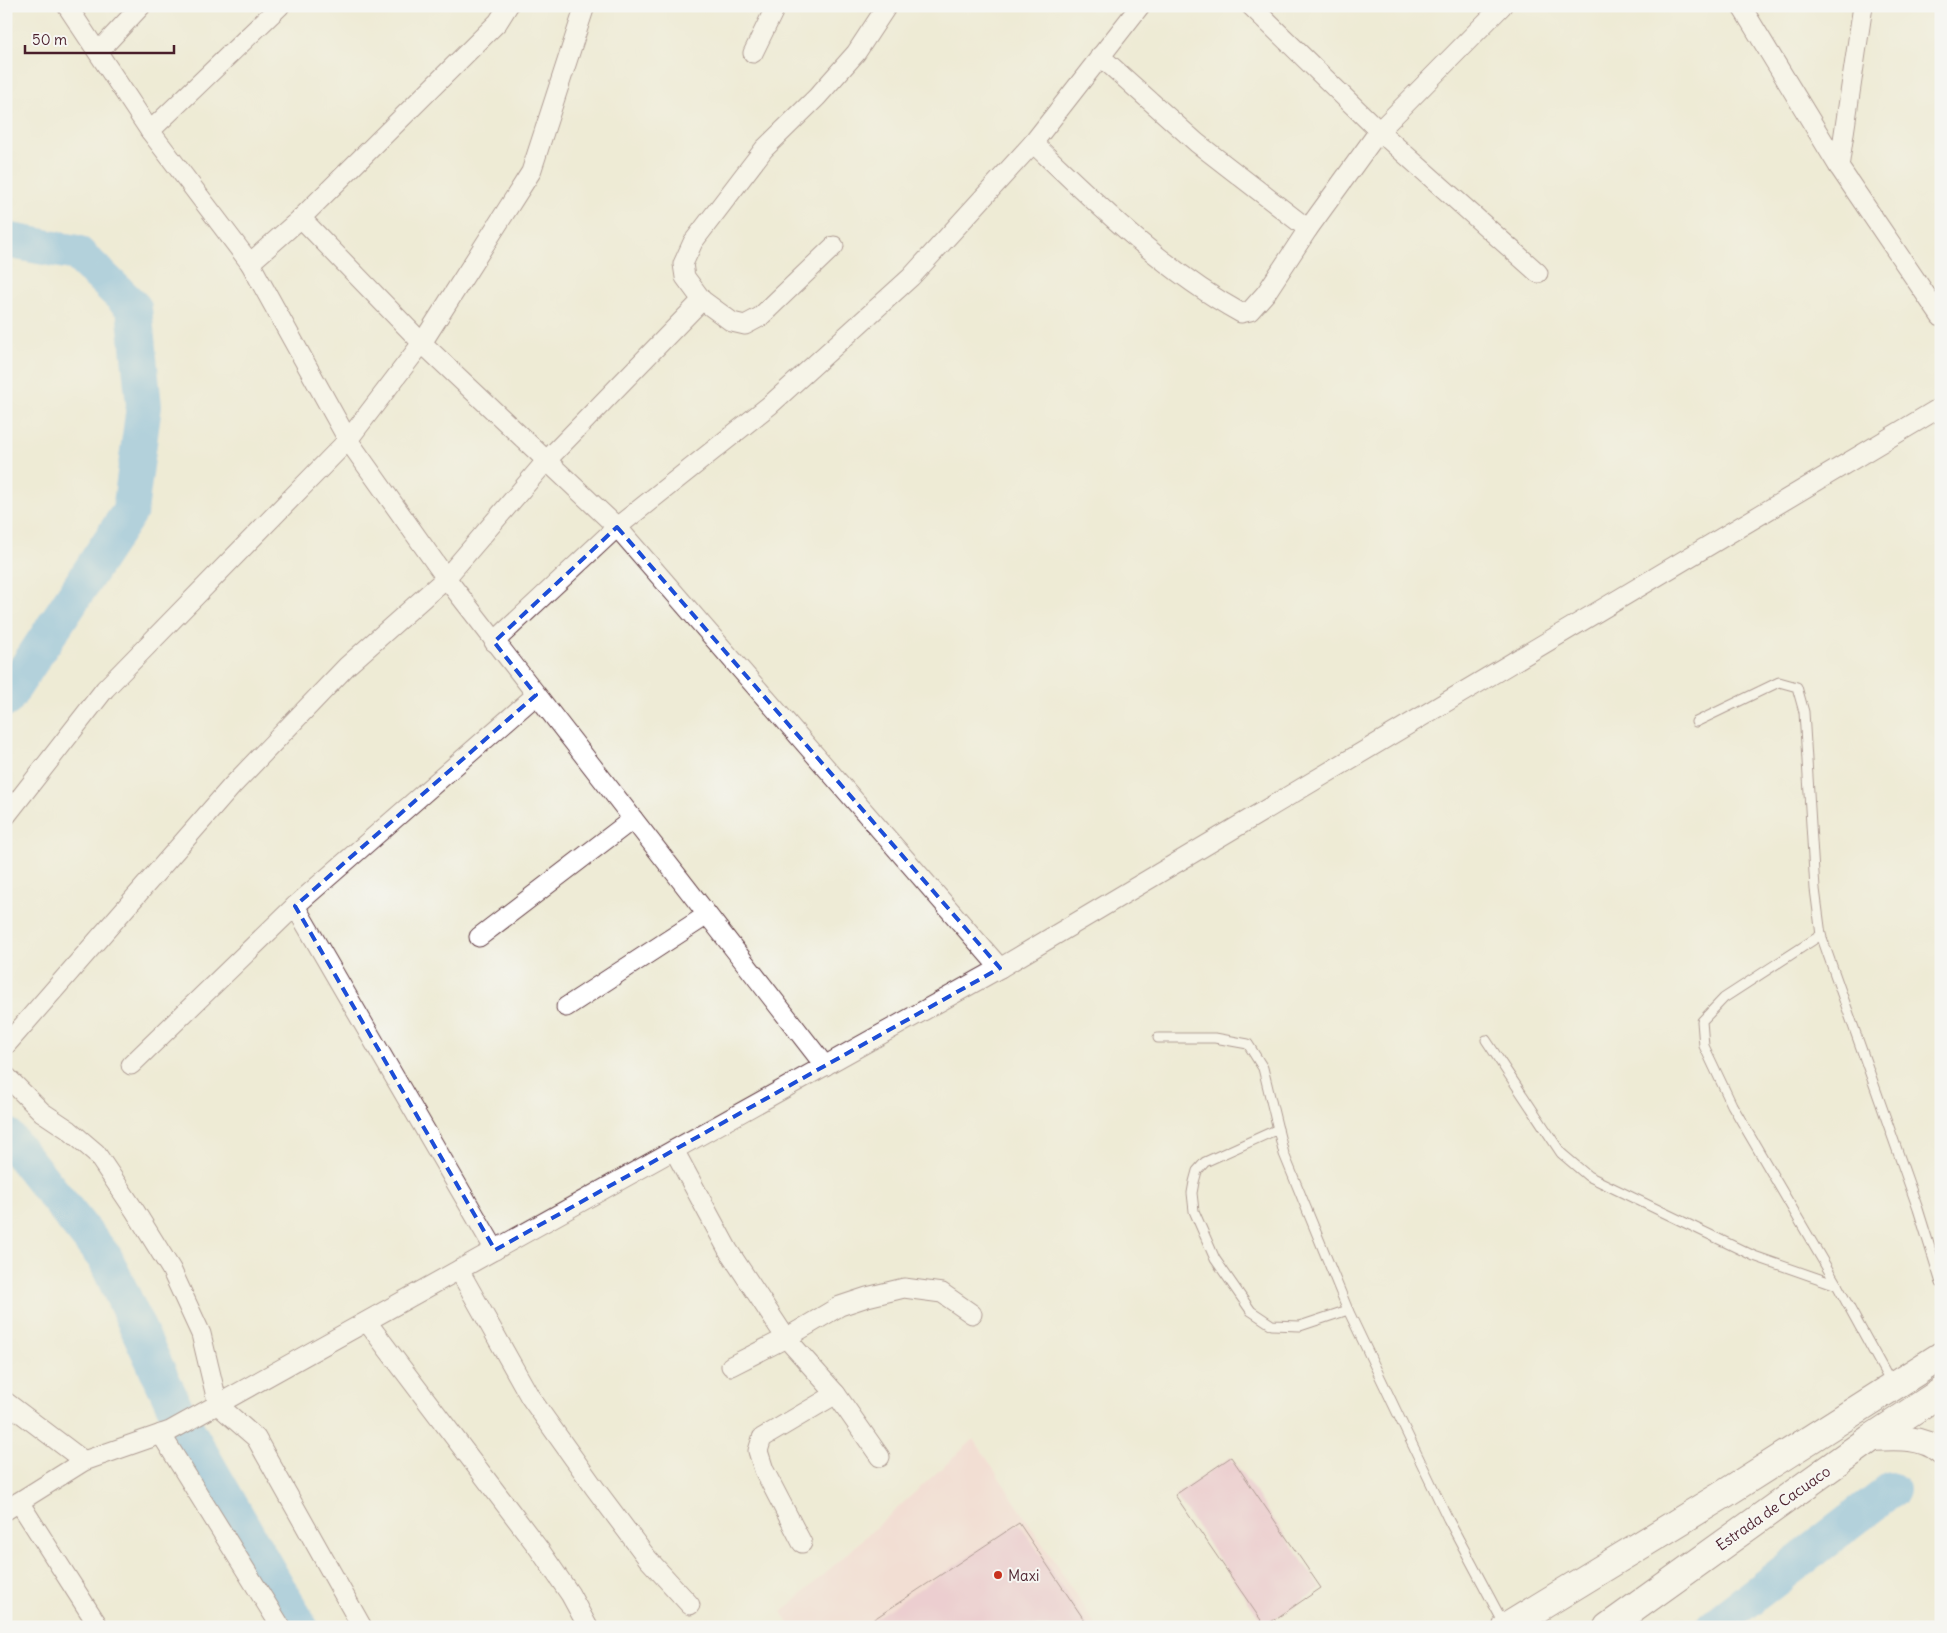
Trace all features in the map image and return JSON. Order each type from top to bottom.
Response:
[{"type":"highway","points":[[1506,1627],[1941,1356]]},
{"type":"highway","name":"Estrada de Cacuaco","points":[[1608,1627],[1870,1439],[1941,1392]]},
{"type":"street","points":[[67,6],[150,130],[250,263],[348,440],[446,578],[825,1066]]},
{"type":"street","points":[[98,52],[141,6]]},
{"type":"street","points":[[150,130],[280,6]]},
{"type":"street","points":[[250,263],[301,218],[498,22],[508,6]]},
{"type":"street","points":[[6,816],[106,689],[348,440],[422,343],[531,172],[585,6]]},
{"type":"street","points":[[754,54],[776,6]]},
{"type":"street","points":[[834,246],[760,317],[745,325],[732,322],[702,300],[685,277],[683,264],[693,242],[764,149],[817,97],[856,53],[887,6]]},
{"type":"street","points":[[494,642],[617,527],[770,406],[911,277],[1033,143],[1140,6]]},
{"type":"street","points":[[1251,6],[1379,131],[1538,273]]},
{"type":"street","points":[[1033,143],[1107,214],[1187,278],[1241,313],[1250,311],[1266,292],[1308,229],[1379,131],[1502,6]]},
{"type":"street","points":[[1741,6],[1839,167],[1941,317]]},
{"type":"street","points":[[1839,167],[1863,6]]},
{"type":"street","points":[[1100,56],[1197,143],[1308,229]]},
{"type":"street","points":[[301,218],[422,343],[617,527],[1000,968]]},
{"type":"street","points":[[6,1045],[232,786],[347,666],[446,578],[547,460],[702,300]]},
{"type":"street","points":[[99,1627],[13,1506],[84,1461],[166,1433],[200,1415],[1000,968],[1941,407]]},
{"type":"street","points":[[131,1065],[296,906],[536,695]]},
{"type":"street","points":[[479,937],[633,819]]},
{"type":"street","points":[[296,906],[495,1250]]},
{"type":"street","points":[[566,1007],[707,915]]},
{"type":"street","points":[[6,1076],[42,1112],[69,1130],[96,1153],[135,1211],[171,1269],[201,1334],[218,1405],[256,1438],[362,1627]]},
{"type":"street","points":[[674,1150],[728,1250],[786,1338],[836,1394],[880,1457]]},
{"type":"street","points":[[459,1270],[530,1397],[648,1559],[690,1604]]},
{"type":"street","points":[[731,1366],[786,1338],[840,1306],[904,1288],[942,1293],[972,1314]]},
{"type":"street","points":[[367,1322],[539,1549],[570,1594],[588,1627]]},
{"type":"street","points":[[802,1543],[764,1470],[758,1451],[762,1438],[836,1394]]},
{"type":"street","points":[[6,1402],[84,1461]]},
{"type":"street","points":[[166,1433],[280,1627]]},
{"type":"street","points":[[1870,1439],[1896,1438],[1920,1441],[1941,1452]]},
{"type":"lane","points":[[1696,722],[1779,682],[1797,687],[1804,712],[1815,889],[1821,935],[1886,1116],[1941,1283]]},
{"type":"lane","points":[[1821,935],[1724,998],[1702,1021],[1704,1046],[1732,1105],[1893,1387]]},
{"type":"lane","points":[[1158,1038],[1215,1038],[1248,1044],[1263,1068],[1284,1154],[1348,1310],[1448,1519],[1506,1627]]},
{"type":"lane","points":[[1486,1040],[1561,1153],[1588,1176],[1754,1256],[1836,1285]]},
{"type":"lane","points":[[1278,1129],[1205,1162],[1197,1171],[1194,1182],[1192,1193],[1194,1211],[1215,1259],[1251,1311],[1272,1325],[1300,1326],[1348,1310]]},
{"type":"highlighted area","points":[[617,527],[1000,968],[495,1250],[295,906],[536,695],[494,642]]},
{"type":"shaded area","points":[[974,1439],[1097,1627],[791,1627],[782,1612]]},
{"type":"building","points":[[1231,1457],[1321,1588],[1265,1626],[1175,1495]]},
{"type":"building","name":"Maxi","points":[[1019,1523],[1089,1627],[862,1627]]},
{"type":"waterway","points":[[6,240],[77,253],[134,308],[144,406],[130,511],[6,699]]},
{"type":"waterway","points":[[6,1135],[105,1258],[178,1414],[300,1627]]},
{"type":"waterway","points":[[1713,1627],[1891,1490]]},
{"type":"place","name":"Maxi","points":[[998,1575]]}]
